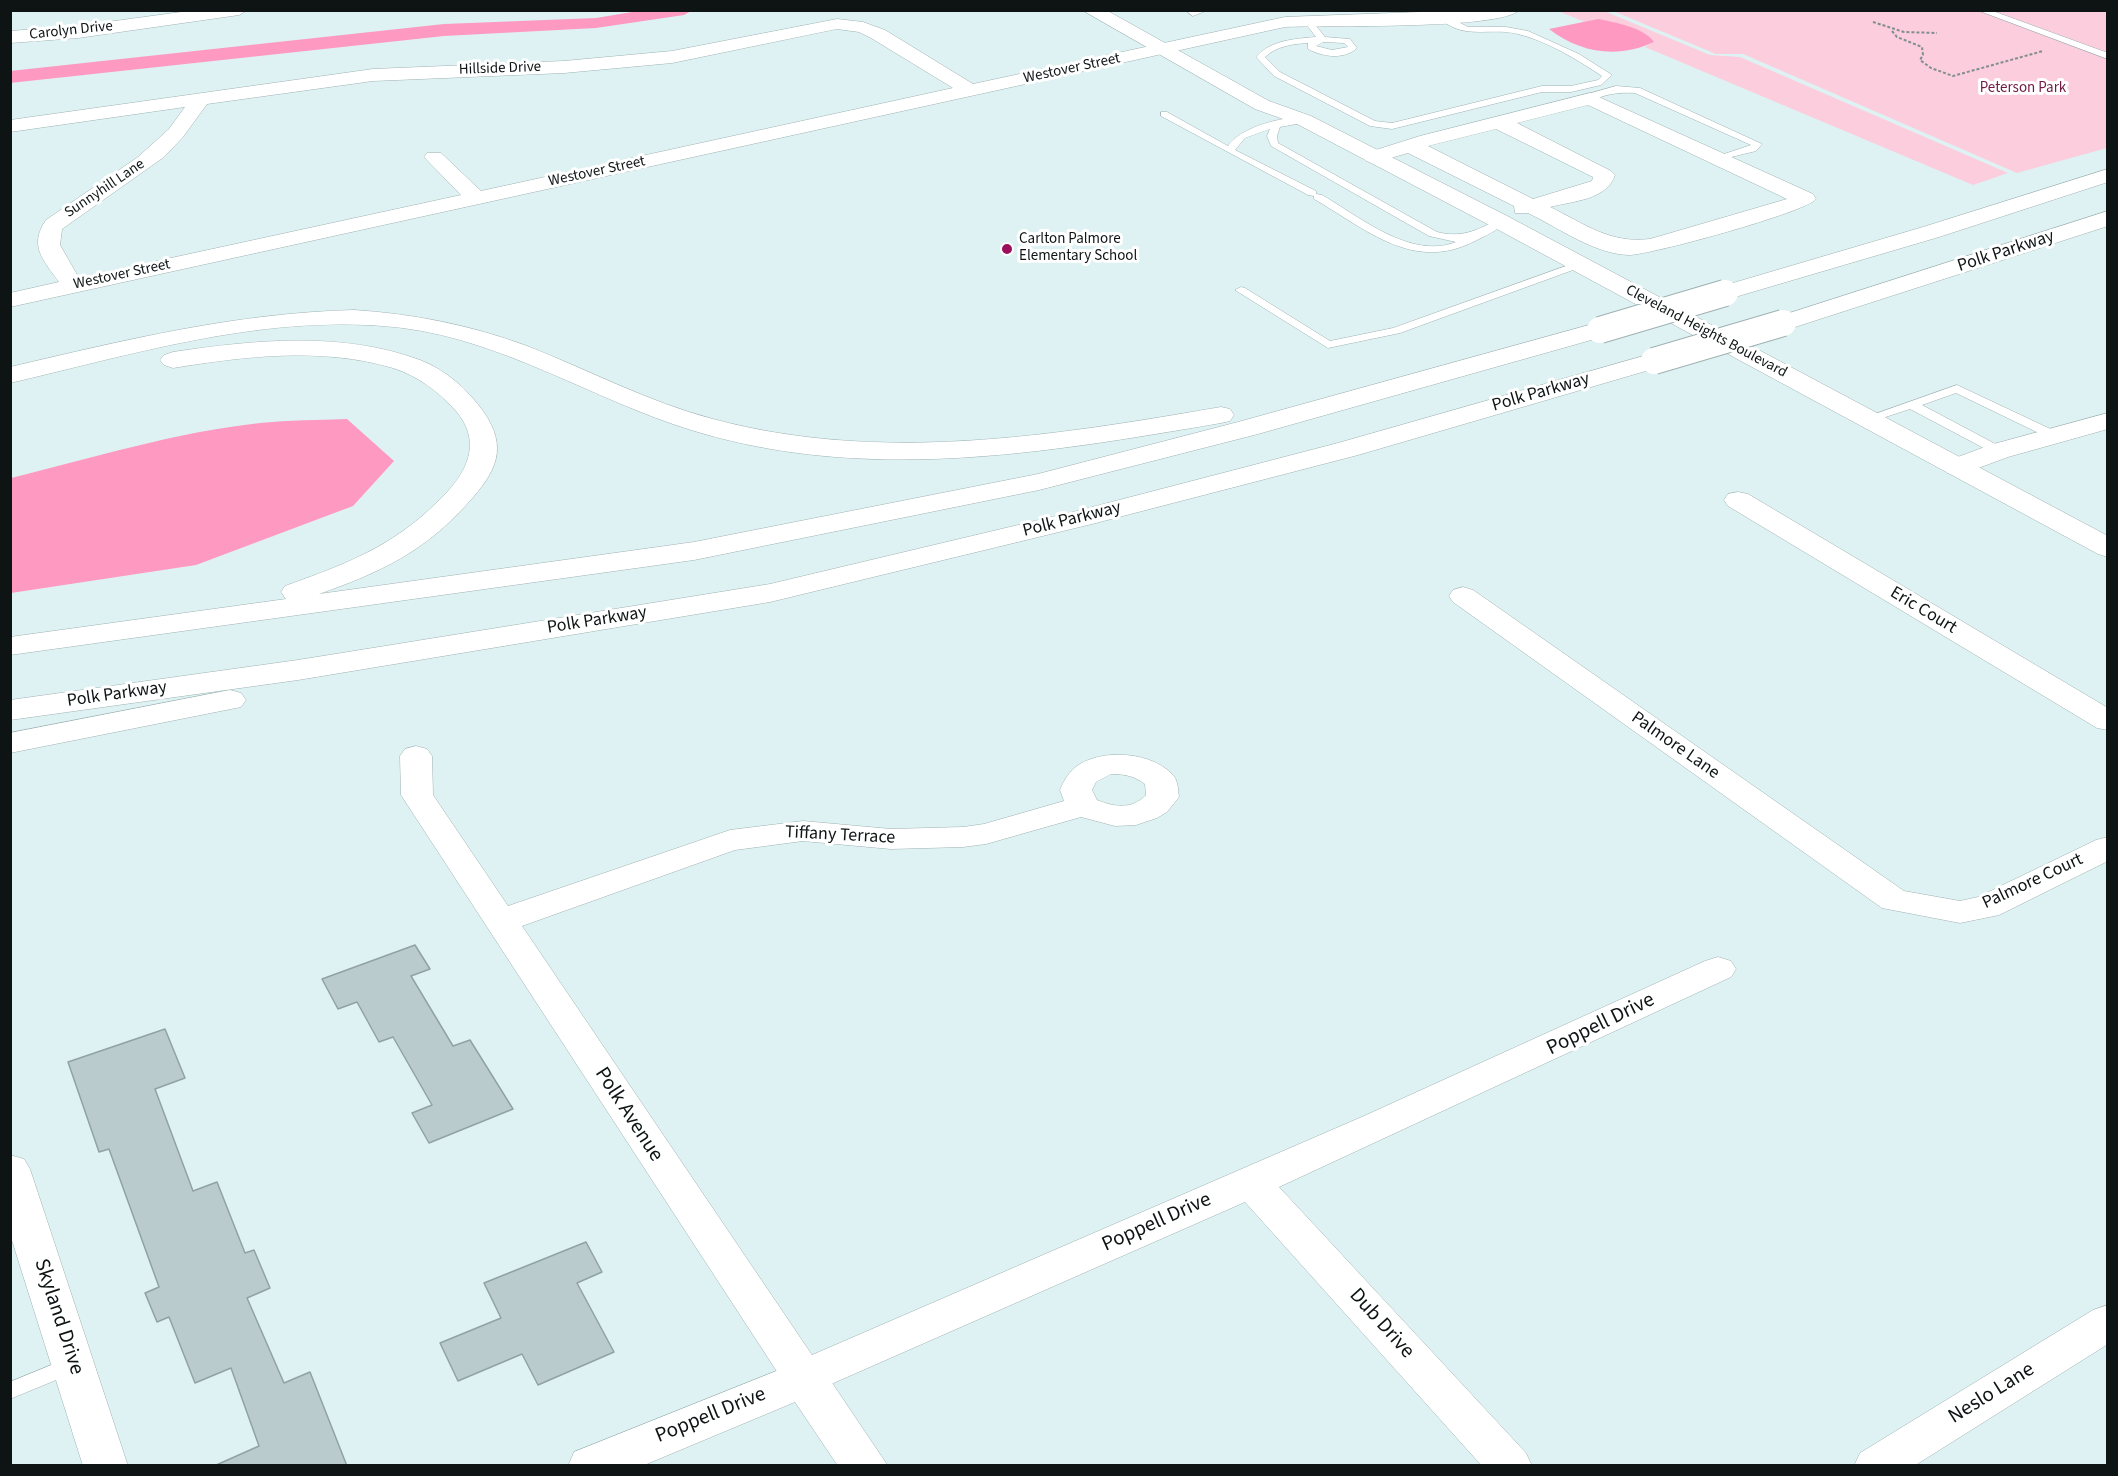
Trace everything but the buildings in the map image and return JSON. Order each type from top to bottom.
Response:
[{"type":"main road","name":"Cleveland Heights Boulevard","points":[[1091,10],[1262,105],[1304,120],[1495,219],[2108,548]]},
{"type":"main road","name":"Cleveland Heights Boulevard","points":[[1119,10],[1287,101],[1304,120]]},
{"type":"main road","points":[[10,645],[717,546],[1050,479],[1248,428],[1569,339],[1931,232],[2108,175]]},
{"type":"main road","name":"Polk Parkway","points":[[10,710],[298,670],[770,593],[1082,518],[1348,449],[1783,323],[2108,218]]},
{"type":"main road","points":[[10,375],[220,328],[339,317],[404,321],[463,332],[701,425],[776,444],[860,453],[927,454],[1051,444],[1223,415],[1464,359],[1569,339]]},
{"type":"main road","points":[[10,395],[133,366],[247,348],[299,347],[347,352],[405,364],[440,380],[477,420],[486,446],[484,459],[476,478],[424,531],[393,551],[335,578],[273,601],[10,645]]},
{"type":"main road","points":[[10,743],[770,593]]},
{"type":"main road","name":"Poppell Drive","points":[[591,1466],[804,1378]]},
{"type":"main road","name":"Polk Avenue","points":[[804,1378],[865,1466]]},
{"type":"street","name":"Carolyn Drive","points":[[10,37],[78,33],[239,10]]},
{"type":"street","name":"Westover Street","points":[[10,300],[1306,19],[1389,15],[1445,18],[1510,10]]},
{"type":"street","name":"Hillside Drive","points":[[10,126],[402,73],[564,67],[661,58],[837,24],[863,27],[878,34],[971,91]]},
{"type":"street","name":"Sunnyhill Lane","points":[[73,286],[51,249],[47,239],[49,231],[58,220],[123,179],[161,149],[186,120],[200,99]]},
{"type":"street","points":[[1373,157],[1411,146],[1499,122],[1590,99],[1805,199],[1652,245],[1629,248],[1607,244],[1411,146]]},
{"type":"street","points":[[1495,219],[1590,190],[1601,184],[1604,175],[1499,122]]},
{"type":"street","points":[[434,157],[476,198]]},
{"type":"street","points":[[1956,467],[1999,451],[2108,421]]},
{"type":"street","name":"Eric Court","points":[[1738,500],[2108,721]]},
{"type":"street","name":"Palmore Lane","points":[[1463,596],[1888,896]]},
{"type":"street","name":"Polk Avenue","points":[[416,756],[417,795],[804,1378]]},
{"type":"street","name":"Tiffany Terrace","points":[[500,921],[730,840],[803,831],[891,839],[963,837],[986,834],[1083,806]]},
{"type":"street","name":"Palmore Court","points":[[1888,896],[1894,900],[1924,908],[1960,912],[1987,907],[2108,847]]},
{"type":"street","name":"Poppell Drive","points":[[804,1378],[1251,1182],[1469,1082],[1516,1065],[1718,969]]},
{"type":"street","name":"Skyland Drive","points":[[10,1169],[106,1466]]},
{"type":"street","name":"Dub Drive","points":[[1251,1182],[1510,1466]]},
{"type":"street","name":"Neslo Lane","points":[[1876,1466],[2108,1322]]},
{"type":"lane","points":[[1189,10],[1193,13],[1204,10]]},
{"type":"lane","points":[[1981,10],[2108,56]]},
{"type":"lane","points":[[1306,19],[1322,39],[1268,48],[1260,57],[1277,74],[1373,124],[1392,126],[1542,89],[1571,89],[1601,82],[1607,75],[1591,63],[1519,31],[1461,29],[1453,27],[1445,18]]},
{"type":"lane","points":[[1590,99],[1591,96],[1616,89],[1637,90],[1757,144],[1753,149],[1718,159]]},
{"type":"lane","points":[[1164,114],[1315,195],[1403,246],[1416,250],[1463,245],[1495,219]]},
{"type":"lane","points":[[1230,151],[1234,140],[1243,134],[1304,120]]},
{"type":"lane","points":[[1276,125],[1272,136],[1274,144],[1433,234],[1452,239],[1478,235]]},
{"type":"lane","points":[[1241,290],[1328,345],[1396,331],[1580,264]]},
{"type":"lane","points":[[1868,419],[1957,389],[2055,436]]},
{"type":"lane","points":[[1911,404],[1999,451]]},
{"type":"lane","points":[[10,1391],[73,1365]]},
{"type":"path","points":[[1873,22],[1892,31],[1923,35],[1937,33]]},
{"type":"path","points":[[1892,31],[1898,37],[1922,47],[1923,55],[1920,60],[1931,68],[1953,76],[2041,51],[2076,45]]},
{"type":"green space","points":[[1558,11],[1604,11],[1710,55],[1740,57],[2008,173],[1973,185],[1645,47],[1654,42],[1598,19],[1585,22]]},
{"type":"green space","name":"Peterson Park","points":[[1613,11],[2107,11],[2107,148],[2017,173],[1743,54],[1716,54]]},
{"type":"shaded area","points":[[1598,19],[1637,29],[1654,42],[1627,51],[1600,51],[1573,44],[1549,29]]},
{"type":"shaded area","points":[[347,419],[394,461],[353,506],[196,565],[11,593],[11,478],[134,446],[229,427],[271,422]]},
{"type":"waterway","points":[[10,77],[444,30],[596,23],[684,10]]},
{"type":"place","name":"Carlton Palmore Elementary School","points":[[1007,249]]}]
